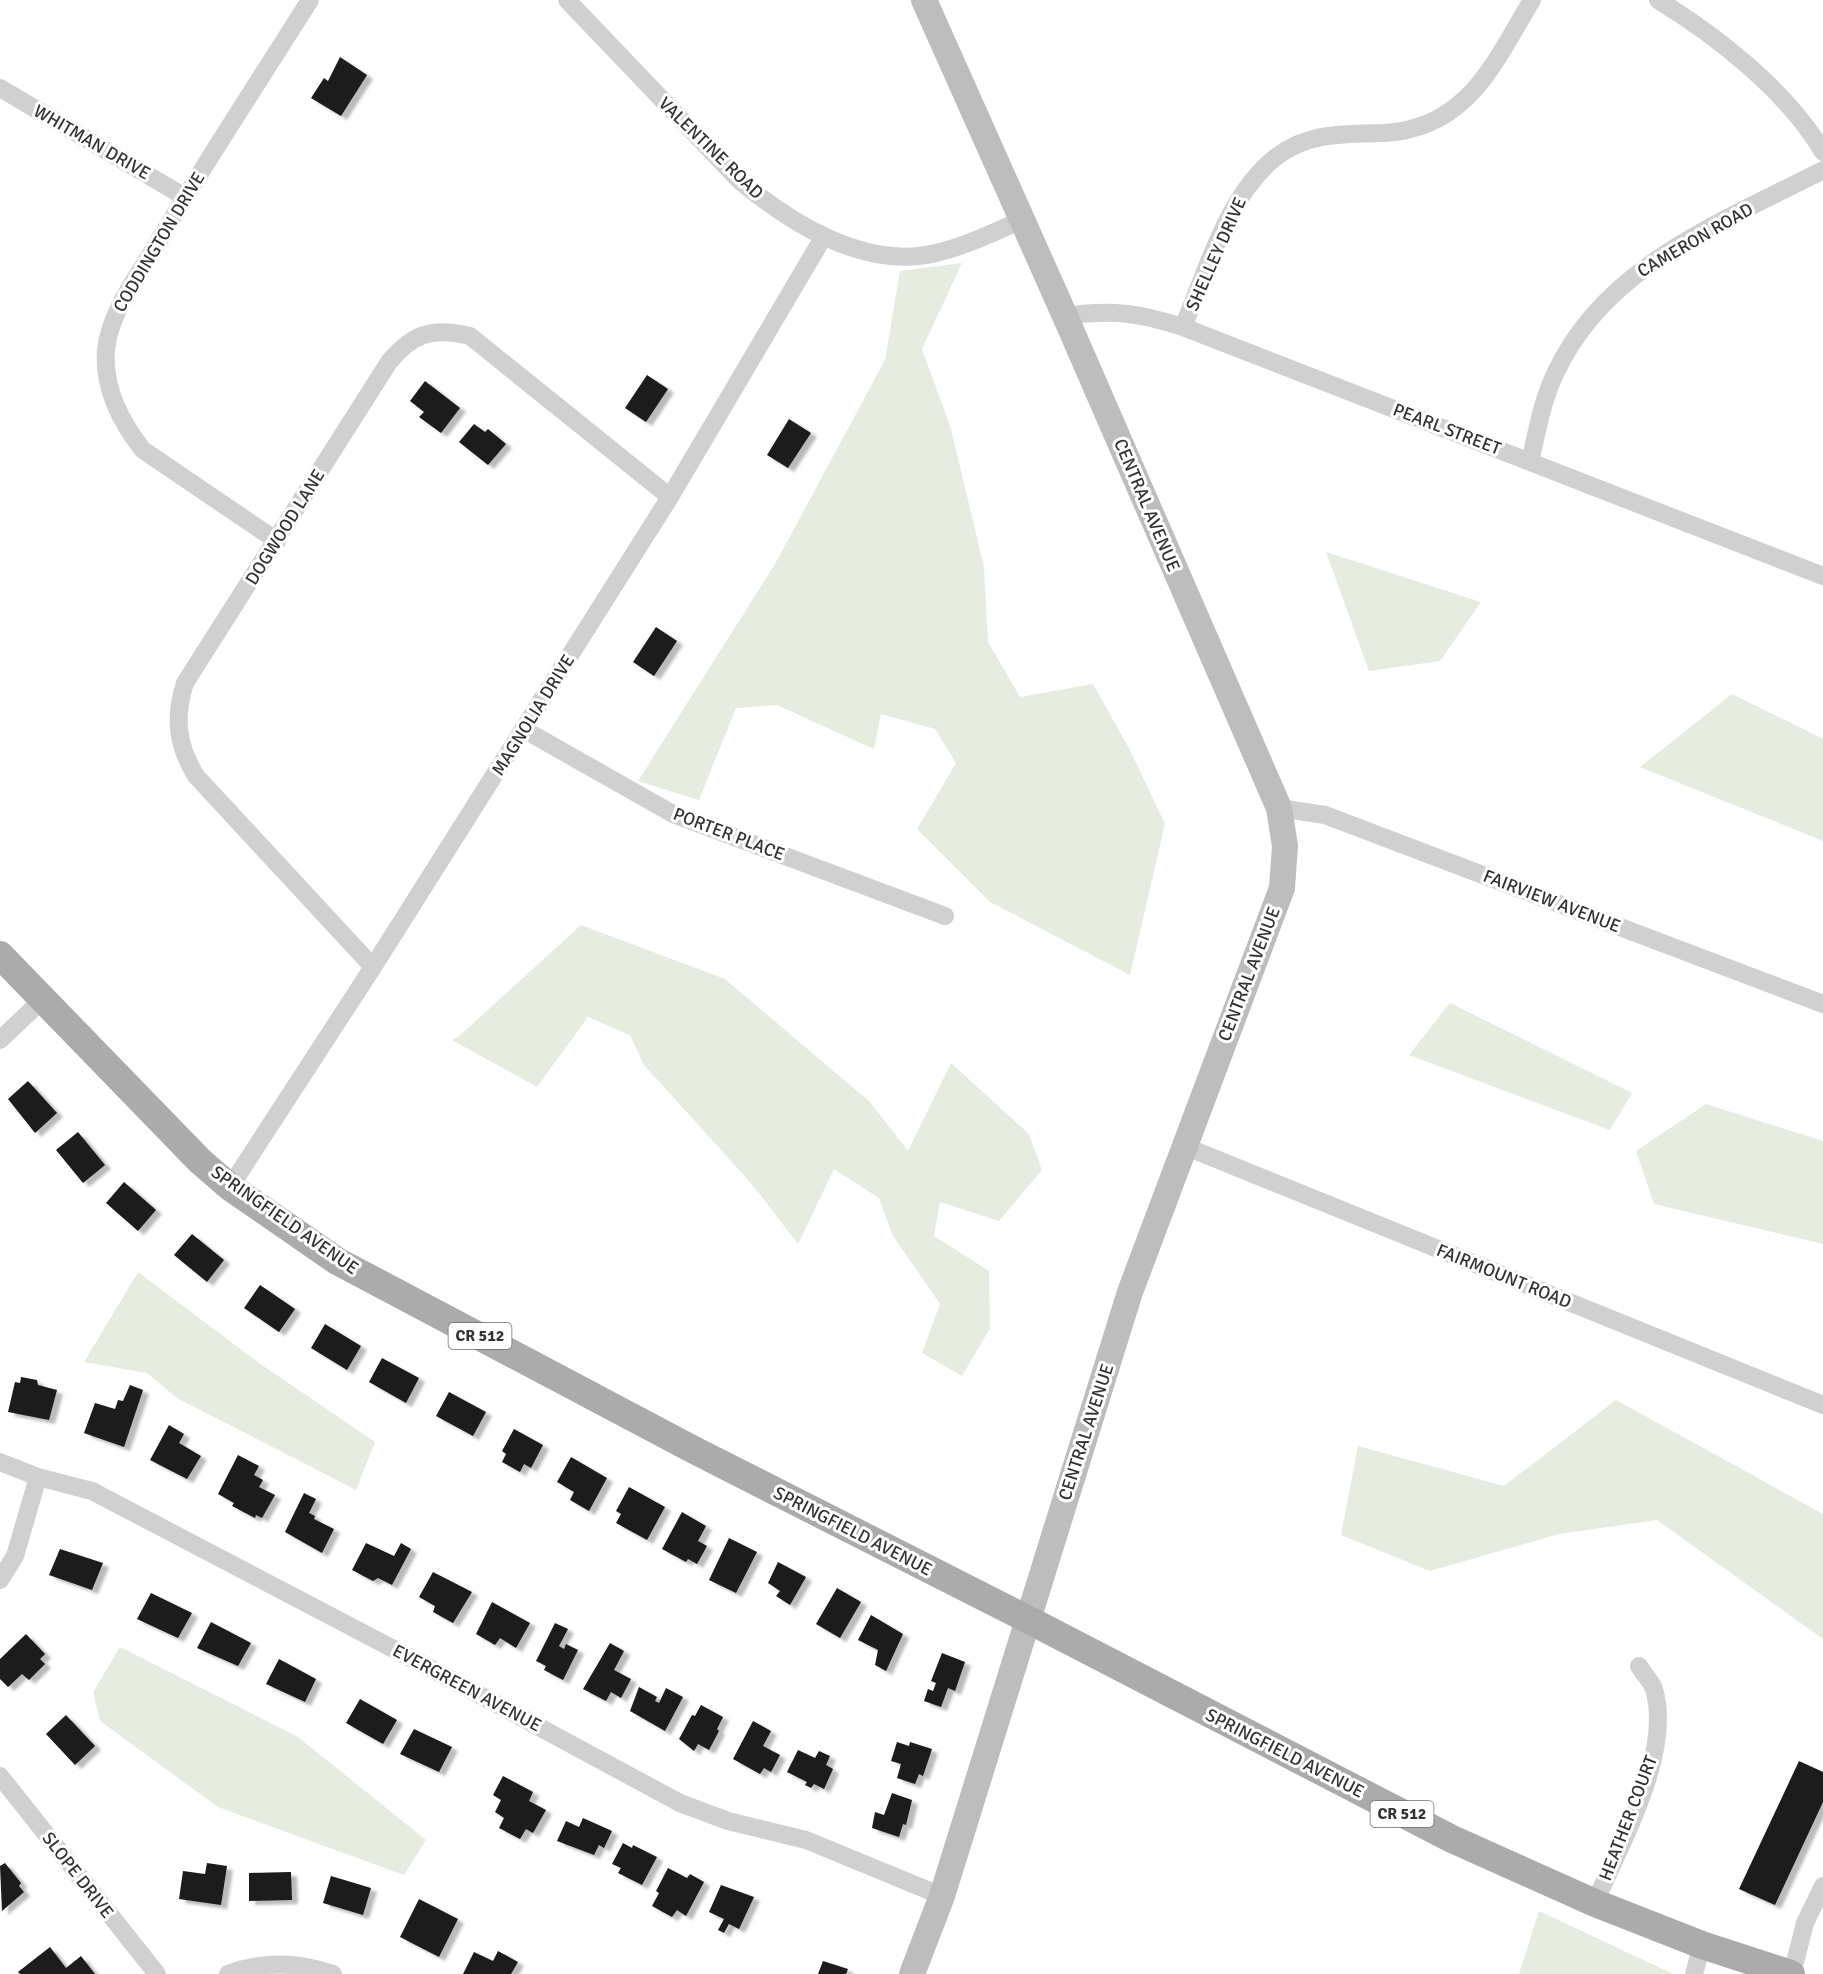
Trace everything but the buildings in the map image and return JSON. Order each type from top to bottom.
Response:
[{"type":"main road","name":"SPRINGFIELD AVENUE","points":[[0,955],[200,1161],[230,1187],[337,1261],[694,1450],[1452,1839],[1595,1902],[1702,1945],[1791,1974]]},
{"type":"street","name":"CODDINGTON DRIVE","points":[[277,541],[143,450],[120,418],[109,385],[106,348],[114,317],[185,196],[310,0]]},
{"type":"street","name":"VALENTINE ROAD","points":[[567,0],[740,181],[774,207],[824,236],[869,251],[911,257],[935,254],[965,245],[1022,220]]},
{"type":"street","name":"CENTRAL AVENUE","points":[[912,1974],[942,1896],[1130,1292],[1282,888],[1286,846],[1279,808],[1065,316],[924,0]]},
{"type":"street","name":"SHELLEY DRIVE","points":[[1183,327],[1236,202],[1263,168],[1285,151],[1310,140],[1341,133],[1402,130],[1450,110],[1478,88],[1532,0]]},
{"type":"street","points":[[1658,0],[1745,63],[1800,120],[1823,152]]},
{"type":"street","name":"WHITMAN DRIVE","points":[[0,88],[185,196]]},
{"type":"street","name":"CAMERON ROAD","points":[[1530,462],[1545,398],[1555,374],[1593,312],[1657,258],[1823,170]]},
{"type":"street","name":"MAGNOLIA DRIVE","points":[[230,1187],[373,967],[670,497],[824,236]]},
{"type":"street","name":"PEARL STREET","points":[[1065,316],[1125,312],[1147,315],[1183,327],[1823,576]]},
{"type":"street","name":"DOGWOOD LANE","points":[[373,967],[196,776],[186,759],[180,740],[178,711],[185,683],[389,362],[412,339],[431,332],[450,331],[470,336],[670,497]]},
{"type":"street","name":"PORTER PLACE","points":[[524,729],[673,814],[945,916]]},
{"type":"street","name":"FAIRVIEW AVENUE","points":[[1279,808],[1324,815],[1823,1004]]},
{"type":"street","points":[[0,1040],[42,1000]]},
{"type":"street","name":"FAIRMOUNT ROAD","points":[[1184,1146],[1823,1405]]},
{"type":"street","name":"EVERGREEN AVENUE","points":[[0,1462],[38,1477],[92,1491],[426,1666],[680,1803],[728,1821],[806,1840],[942,1896]]},
{"type":"street","points":[[0,1580],[15,1556],[38,1477]]},
{"type":"street","name":"HEATHER COURT","points":[[1595,1902],[1643,1789],[1656,1747],[1653,1688],[1639,1666]]},
{"type":"street","name":"SLOPE DRIVE","points":[[0,1776],[157,1974]]},
{"type":"street","points":[[1791,1974],[1805,1923],[1823,1886]]},
{"type":"street","points":[[1694,1974],[1702,1945]]},
{"type":"street","points":[[228,1974],[244,1968],[272,1964],[316,1968],[333,1974]]},
{"type":"shaded area","points":[[962,263],[922,349],[951,429],[984,567],[988,642],[1020,697],[1093,684],[1130,750],[1165,824],[1130,975],[990,902],[917,829],[956,763],[935,729],[881,714],[874,749],[777,705],[736,708],[699,800],[638,781],[775,564],[885,360],[900,271]]},
{"type":"shaded area","points":[[1326,552],[1481,602],[1440,661],[1369,671]]},
{"type":"shaded area","points":[[1732,694],[1823,739],[1823,841],[1640,767]]},
{"type":"shaded area","points":[[581,925],[725,979],[870,1102],[908,1151],[951,1063],[1029,1134],[1042,1170],[999,1221],[940,1202],[934,1236],[989,1271],[990,1328],[962,1376],[922,1353],[940,1304],[893,1236],[879,1198],[834,1169],[798,1244],[751,1183],[644,1065],[630,1035],[588,1017],[537,1087],[452,1040]]},
{"type":"shaded area","points":[[1450,1003],[1632,1093],[1610,1130],[1409,1055]]},
{"type":"shaded area","points":[[1706,1104],[1823,1141],[1823,1244],[1654,1204],[1636,1151]]},
{"type":"shaded area","points":[[138,1272],[259,1363],[375,1442],[356,1490],[177,1398],[147,1373],[84,1362]]},
{"type":"shaded area","points":[[1616,1400],[1823,1514],[1823,1639],[1657,1520],[1559,1534],[1430,1571],[1341,1535],[1358,1446],[1504,1486]]},
{"type":"shaded area","points":[[120,1647],[298,1737],[426,1840],[404,1875],[218,1807],[100,1721],[93,1692]]},
{"type":"shaded area","points":[[1539,1911],[1673,1974],[1519,1974]]}]
